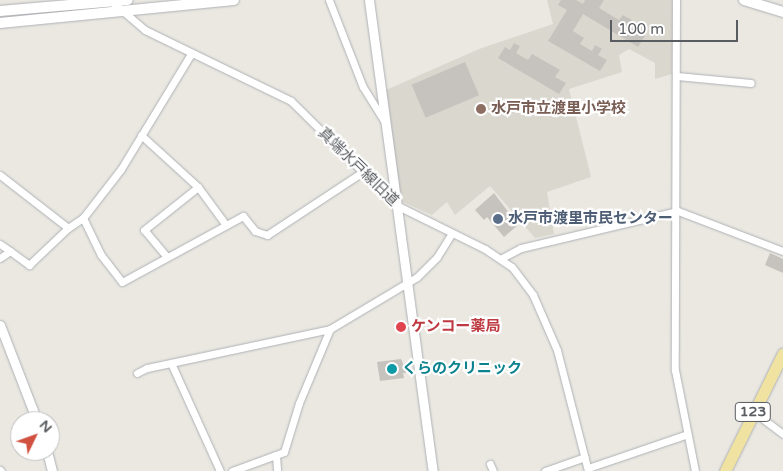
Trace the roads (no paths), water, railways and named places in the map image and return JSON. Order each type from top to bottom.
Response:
[{"type":"highway","name":"123","points":[[725,471],[750,409],[783,353]]},
{"type":"main road","points":[[0,11],[128,0]]},
{"type":"main road","points":[[0,23],[234,0]]},
{"type":"main road","points":[[744,0],[783,12]]},
{"type":"street","points":[[329,0],[363,87],[384,121]]},
{"type":"street","points":[[369,0],[406,285],[433,471]]},
{"type":"street","points":[[676,0],[678,211],[675,370],[685,435],[695,471]]},
{"type":"street","name":"真端水戸線旧道","points":[[110,1],[145,30],[190,54],[292,101],[361,173],[396,206],[502,258]]},
{"type":"street","points":[[0,244],[29,265],[68,228],[83,218],[121,168],[190,54]]},
{"type":"street","points":[[676,76],[752,82]]},
{"type":"street","points":[[140,135],[198,187],[226,225]]},
{"type":"street","points":[[83,218],[101,255],[122,282],[243,216],[255,231],[266,235],[361,173]]},
{"type":"street","points":[[0,176],[68,228]]},
{"type":"street","points":[[166,258],[144,230],[198,187]]},
{"type":"street","points":[[685,435],[588,470],[557,350],[546,322],[533,295],[502,258],[522,248],[678,211],[783,251]]},
{"type":"street","points":[[137,373],[171,363],[330,329],[406,285],[437,257],[452,233]]},
{"type":"street","points":[[0,258],[10,251]]},
{"type":"street","points":[[0,325],[33,411]]},
{"type":"street","points":[[232,471],[284,452],[298,402],[330,329]]},
{"type":"street","points":[[171,363],[220,471]]},
{"type":"street","points":[[750,409],[783,434]]},
{"type":"street","points":[[276,455],[277,471]]},
{"type":"street","points":[[544,471],[585,457]]},
{"type":"place","name":"水戸市立渡里小学校","points":[[481,109]]},
{"type":"place","name":"水戸市渡里市民センター","points":[[498,219]]},
{"type":"place","name":"ケンコー薬局","points":[[401,327]]},
{"type":"place","name":"くらのクリニック","points":[[392,369]]}]
